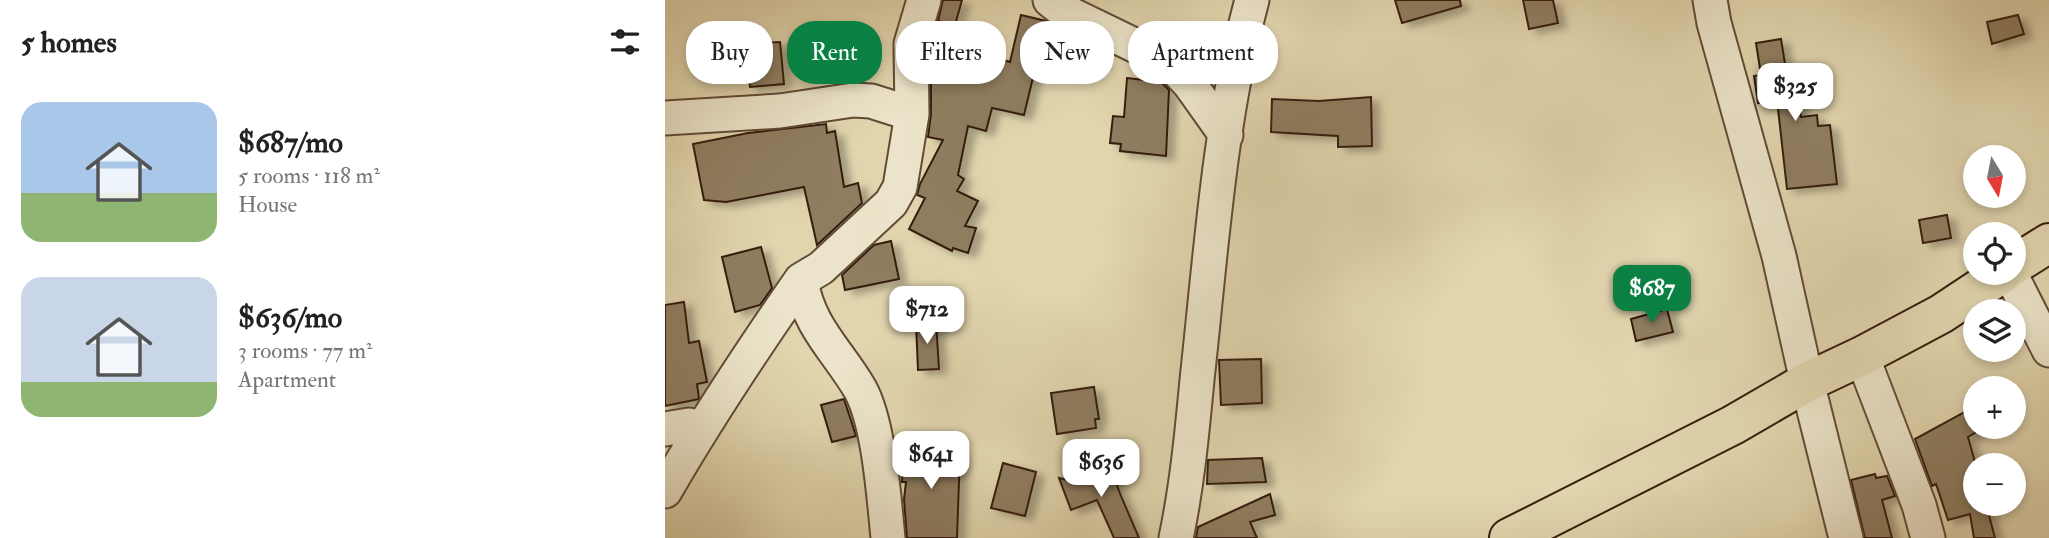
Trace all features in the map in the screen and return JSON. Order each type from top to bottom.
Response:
[{"type":"main road","points":[[2026,257],[2049,243]]},
{"type":"main road","points":[[1509,538],[1733,425],[1807,382],[1941,314],[1985,285]]},
{"type":"street","points":[[665,491],[701,428],[758,340],[801,281],[821,268],[891,203],[900,187],[912,114],[911,44],[924,0]]},
{"type":"street","points":[[1050,0],[1065,11],[1169,62],[1189,83],[1226,135]]},
{"type":"street","points":[[1177,538],[1185,495],[1226,135],[1244,30],[1252,0]]},
{"type":"street","points":[[1710,0],[1714,23],[1779,256],[1846,538]]},
{"type":"street","points":[[665,118],[780,111],[831,101],[853,100],[871,101],[912,114]]},
{"type":"street","points":[[801,281],[811,317],[860,390],[868,409],[879,460],[888,538]]},
{"type":"street","points":[[2016,285],[2049,350]]},
{"type":"street","points":[[1862,356],[1919,505],[1928,538]]},
{"type":"street","points":[[665,429],[689,425],[701,428]]},
{"type":"building","points":[[943,0],[962,0],[956,21],[938,21]]},
{"type":"building","points":[[1395,0],[1460,0],[1461,6],[1402,23]]},
{"type":"building","points":[[1523,0],[1553,0],[1558,23],[1529,29]]},
{"type":"building","points":[[1021,15],[1046,21],[1020,21],[1020,84],[1031,84],[1024,115],[992,108],[986,131],[968,126],[958,175],[964,179],[957,191],[978,201],[965,226],[976,228],[968,253],[953,248],[952,251],[909,229],[925,198],[917,195],[920,184],[943,140],[928,137],[931,84],[1006,84],[1006,61],[1010,62]]},
{"type":"building","points":[[2018,15],[2024,34],[1992,44],[1987,22]]},
{"type":"building","points":[[1781,39],[1786,70],[1793,69],[1801,117],[1817,115],[1818,126],[1830,125],[1837,184],[1787,189],[1777,100],[1758,103],[1754,76],[1761,75],[1756,43]]},
{"type":"building","points":[[773,42],[780,42],[784,84],[750,87],[750,84],[773,84]]},
{"type":"building","points":[[1127,78],[1128,84],[1163,84],[1169,90],[1166,156],[1120,151],[1121,144],[1110,143],[1113,116],[1124,117]]},
{"type":"building","points":[[1371,97],[1372,146],[1338,147],[1338,136],[1271,132],[1272,99],[1319,101]]},
{"type":"building","points":[[826,124],[827,133],[835,131],[844,187],[858,183],[862,203],[817,245],[804,187],[726,202],[704,200],[693,144],[748,133]]},
{"type":"building","points":[[1947,215],[1951,238],[1923,243],[1919,220]]},
{"type":"building","points":[[891,241],[899,279],[845,290],[842,275],[874,245]]},
{"type":"building","points":[[761,247],[772,288],[760,305],[735,312],[722,257]]},
{"type":"building","points":[[684,302],[689,343],[699,341],[707,382],[697,384],[699,399],[665,406],[665,305]]},
{"type":"building","points":[[1667,309],[1673,332],[1636,341],[1631,319]]},
{"type":"building","points":[[936,321],[939,369],[918,370],[916,323]]},
{"type":"building","points":[[1261,359],[1262,403],[1221,405],[1219,360]]},
{"type":"building","points":[[1094,387],[1099,419],[1095,419],[1096,428],[1057,434],[1051,393]]},
{"type":"building","points":[[844,399],[856,436],[832,442],[821,405]]},
{"type":"building","points":[[1963,413],[1963,439],[1969,439],[1972,453],[1963,453],[1963,516],[1948,520],[1936,484],[1932,486],[1915,439]]},
{"type":"building","points":[[904,441],[916,441],[960,453],[957,538],[907,538],[904,499],[906,482],[902,482]]},
{"type":"building","points":[[1262,458],[1266,482],[1207,484],[1208,460]]},
{"type":"building","points":[[1003,463],[1036,472],[1025,516],[991,508]]},
{"type":"building","points":[[1109,464],[1139,538],[1114,538],[1097,500],[1071,510],[1059,478],[1067,480]]},
{"type":"building","points":[[1875,474],[1876,478],[1887,476],[1895,496],[1882,500],[1892,538],[1865,538],[1851,480]]},
{"type":"building","points":[[1270,494],[1275,515],[1250,522],[1257,538],[1196,538],[1198,527]]},
{"type":"building","points":[[1970,516],[1989,516],[1995,538],[1974,538]]}]
